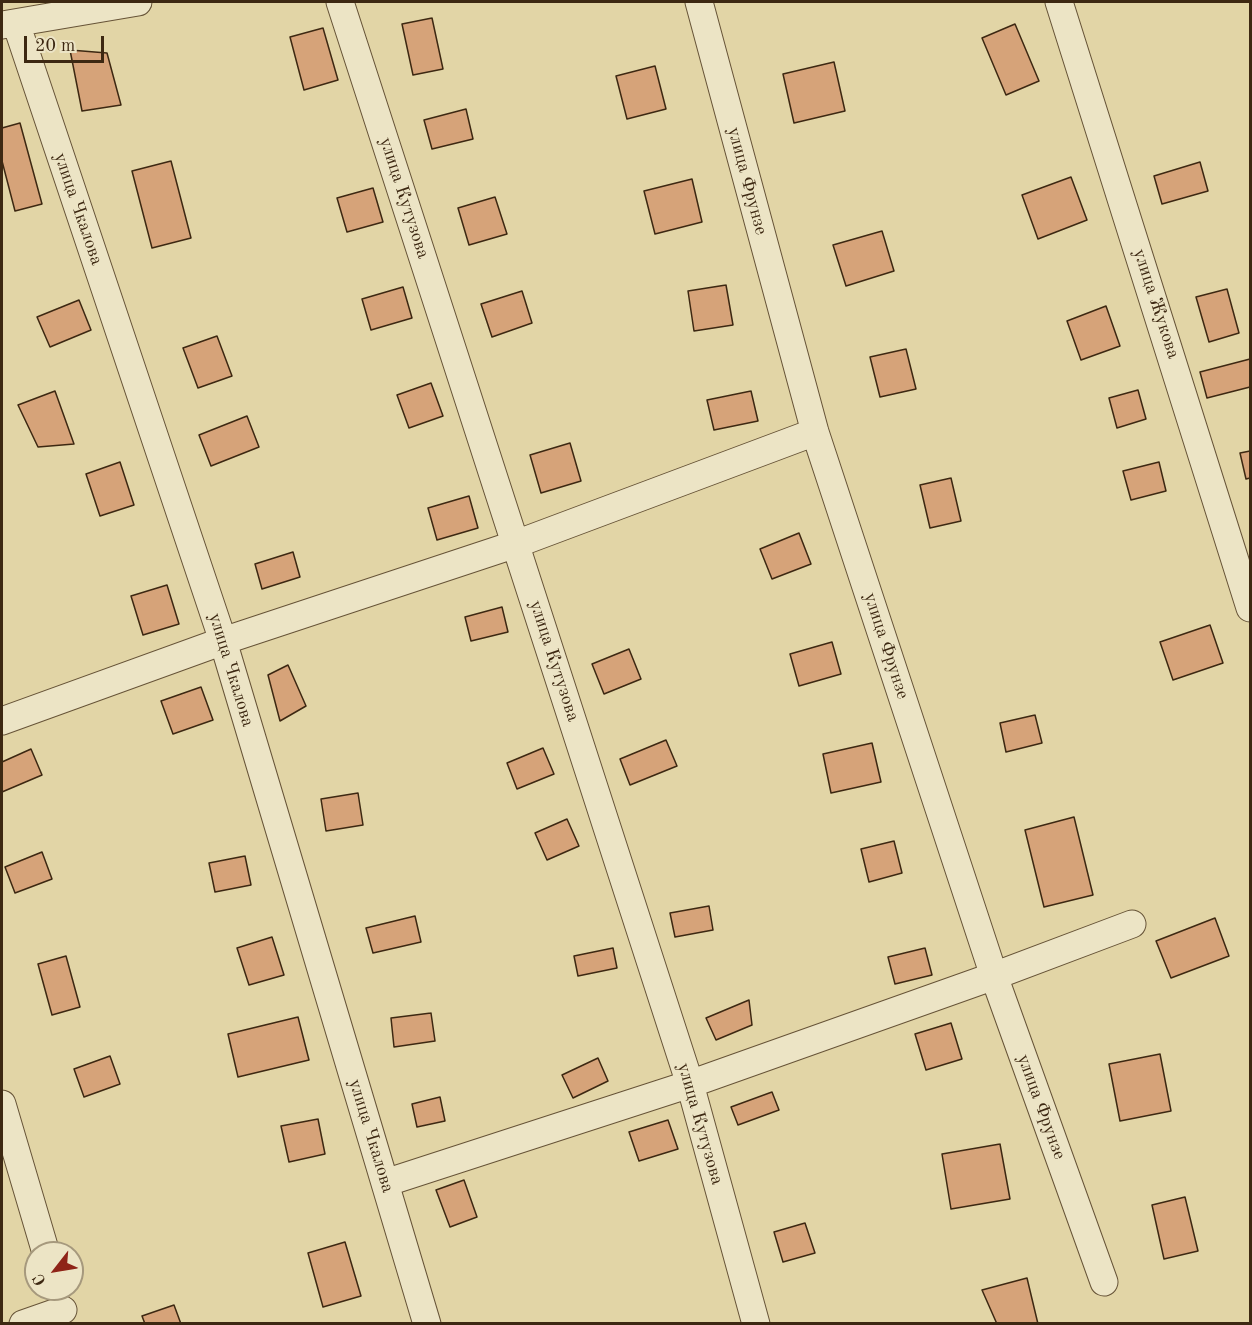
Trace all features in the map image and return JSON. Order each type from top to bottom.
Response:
[{"type":"street","points":[[9,24],[138,2]]},
{"type":"street","name":"улица Кутузова","points":[[340,2],[690,1084],[756,1323]]},
{"type":"street","name":"улица Фрунзе","points":[[699,2],[815,432],[994,976],[1104,1282]]},
{"type":"street","name":"улица Жукова","points":[[1059,2],[1251,608]]},
{"type":"street","name":"улица Чкалова","points":[[9,24],[223,641],[427,1323]]},
{"type":"street","points":[[2,721],[223,641],[516,544],[815,432]]},
{"type":"street","points":[[385,1183],[690,1084],[994,976],[1132,924]]},
{"type":"street","points":[[2,1104],[42,1241]]},
{"type":"street","points":[[23,1323],[62,1307]]},
{"type":"building","points":[[432,18],[443,69],[413,75],[402,24]]},
{"type":"building","points":[[1015,24],[1039,81],[1006,95],[982,38]]},
{"type":"building","points":[[323,28],[338,80],[304,90],[290,37]]},
{"type":"building","points":[[70,50],[107,53],[121,105],[82,111]]},
{"type":"building","points":[[834,62],[845,111],[794,123],[783,74]]},
{"type":"building","points":[[655,66],[666,109],[627,119],[616,76]]},
{"type":"building","points":[[466,109],[473,139],[432,149],[424,120]]},
{"type":"building","points":[[20,123],[42,204],[15,211],[2,161],[2,128]]},
{"type":"building","points":[[171,161],[191,238],[152,248],[132,171]]},
{"type":"building","points":[[1200,162],[1208,191],[1162,204],[1154,176]]},
{"type":"building","points":[[1071,177],[1087,220],[1038,239],[1022,195]]},
{"type":"building","points":[[692,179],[702,222],[655,234],[644,191]]},
{"type":"building","points":[[373,188],[383,222],[347,232],[337,198]]},
{"type":"building","points":[[495,197],[507,234],[469,245],[458,208]]},
{"type":"building","points":[[882,231],[894,271],[846,286],[833,245]]},
{"type":"building","points":[[726,285],[733,325],[694,331],[688,291]]},
{"type":"building","points":[[403,287],[412,318],[371,330],[362,299]]},
{"type":"building","points":[[1227,289],[1239,333],[1209,342],[1196,297]]},
{"type":"building","points":[[522,291],[532,323],[492,337],[481,304]]},
{"type":"building","points":[[79,300],[91,330],[50,347],[37,317]]},
{"type":"building","points":[[1106,306],[1120,346],[1081,360],[1067,321]]},
{"type":"building","points":[[217,336],[232,376],[198,388],[183,348]]},
{"type":"building","points":[[906,349],[916,389],[880,397],[870,357]]},
{"type":"building","points":[[1250,359],[1250,387],[1207,398],[1200,372]]},
{"type":"building","points":[[431,383],[443,416],[409,428],[397,395]]},
{"type":"building","points":[[1138,390],[1146,419],[1117,428],[1109,398]]},
{"type":"building","points":[[55,391],[74,444],[38,447],[18,405]]},
{"type":"building","points":[[751,391],[758,421],[714,430],[707,400]]},
{"type":"building","points":[[247,416],[259,447],[211,466],[199,435]]},
{"type":"building","points":[[570,443],[581,481],[541,493],[530,455]]},
{"type":"building","points":[[1250,451],[1250,478],[1246,479],[1240,453]]},
{"type":"building","points":[[120,462],[134,505],[100,516],[86,474]]},
{"type":"building","points":[[1159,462],[1166,491],[1131,500],[1123,471]]},
{"type":"building","points":[[951,478],[961,521],[930,528],[920,485]]},
{"type":"building","points":[[469,496],[478,528],[437,540],[428,508]]},
{"type":"building","points":[[799,533],[811,564],[772,579],[760,549]]},
{"type":"building","points":[[293,552],[300,577],[262,589],[255,564]]},
{"type":"building","points":[[167,585],[179,624],[143,635],[131,596]]},
{"type":"building","points":[[502,607],[508,632],[471,641],[465,617]]},
{"type":"building","points":[[1210,625],[1223,663],[1173,680],[1160,642]]},
{"type":"building","points":[[832,642],[841,674],[799,686],[790,654]]},
{"type":"building","points":[[629,649],[641,679],[604,694],[592,664]]},
{"type":"building","points":[[288,665],[306,706],[280,721],[268,675]]},
{"type":"building","points":[[201,687],[213,720],[173,734],[161,701]]},
{"type":"building","points":[[1035,715],[1042,743],[1006,752],[1000,723]]},
{"type":"building","points":[[666,740],[677,766],[630,785],[620,759]]},
{"type":"building","points":[[872,743],[881,782],[831,793],[823,754]]},
{"type":"building","points":[[543,748],[554,774],[517,789],[507,763]]},
{"type":"building","points":[[31,749],[42,775],[2,792],[2,762]]},
{"type":"building","points":[[358,793],[363,825],[326,831],[321,799]]},
{"type":"building","points":[[1074,817],[1093,895],[1044,907],[1025,830]]},
{"type":"building","points":[[567,819],[579,846],[547,860],[535,833]]},
{"type":"building","points":[[894,841],[902,873],[869,882],[861,849]]},
{"type":"building","points":[[42,852],[52,879],[15,893],[5,867]]},
{"type":"building","points":[[245,856],[251,885],[215,892],[209,863]]},
{"type":"building","points":[[709,906],[713,930],[675,937],[670,913]]},
{"type":"building","points":[[415,916],[421,942],[373,953],[366,928]]},
{"type":"building","points":[[1215,918],[1229,956],[1171,978],[1156,941]]},
{"type":"building","points":[[272,937],[284,975],[249,985],[237,948]]},
{"type":"building","points":[[613,948],[617,968],[578,976],[574,956]]},
{"type":"building","points":[[925,948],[932,975],[895,984],[888,957]]},
{"type":"building","points":[[66,956],[80,1007],[52,1015],[38,964]]},
{"type":"building","points":[[749,1000],[752,1025],[716,1040],[706,1018]]},
{"type":"building","points":[[431,1013],[435,1041],[394,1047],[391,1018]]},
{"type":"building","points":[[298,1017],[309,1060],[238,1077],[228,1034]]},
{"type":"building","points":[[951,1023],[962,1059],[926,1070],[915,1034]]},
{"type":"building","points":[[1160,1054],[1171,1111],[1120,1121],[1109,1064]]},
{"type":"building","points":[[110,1056],[120,1084],[84,1097],[74,1069]]},
{"type":"building","points":[[598,1058],[608,1081],[573,1098],[562,1075]]},
{"type":"building","points":[[772,1092],[779,1110],[738,1125],[731,1107]]},
{"type":"building","points":[[440,1097],[445,1121],[417,1127],[412,1104]]},
{"type":"building","points":[[318,1119],[325,1154],[289,1162],[281,1126]]},
{"type":"building","points":[[668,1120],[678,1149],[639,1161],[629,1132]]},
{"type":"building","points":[[1000,1144],[1010,1199],[951,1209],[942,1154]]},
{"type":"building","points":[[464,1180],[477,1217],[450,1227],[436,1190]]},
{"type":"building","points":[[1185,1197],[1198,1251],[1164,1259],[1152,1205]]},
{"type":"building","points":[[805,1223],[815,1253],[783,1262],[774,1232]]},
{"type":"building","points":[[345,1242],[361,1296],[323,1307],[308,1253]]},
{"type":"building","points":[[1027,1278],[1038,1324],[997,1324],[982,1290]]},
{"type":"building","points":[[174,1305],[181,1324],[145,1324],[142,1316]]}]
